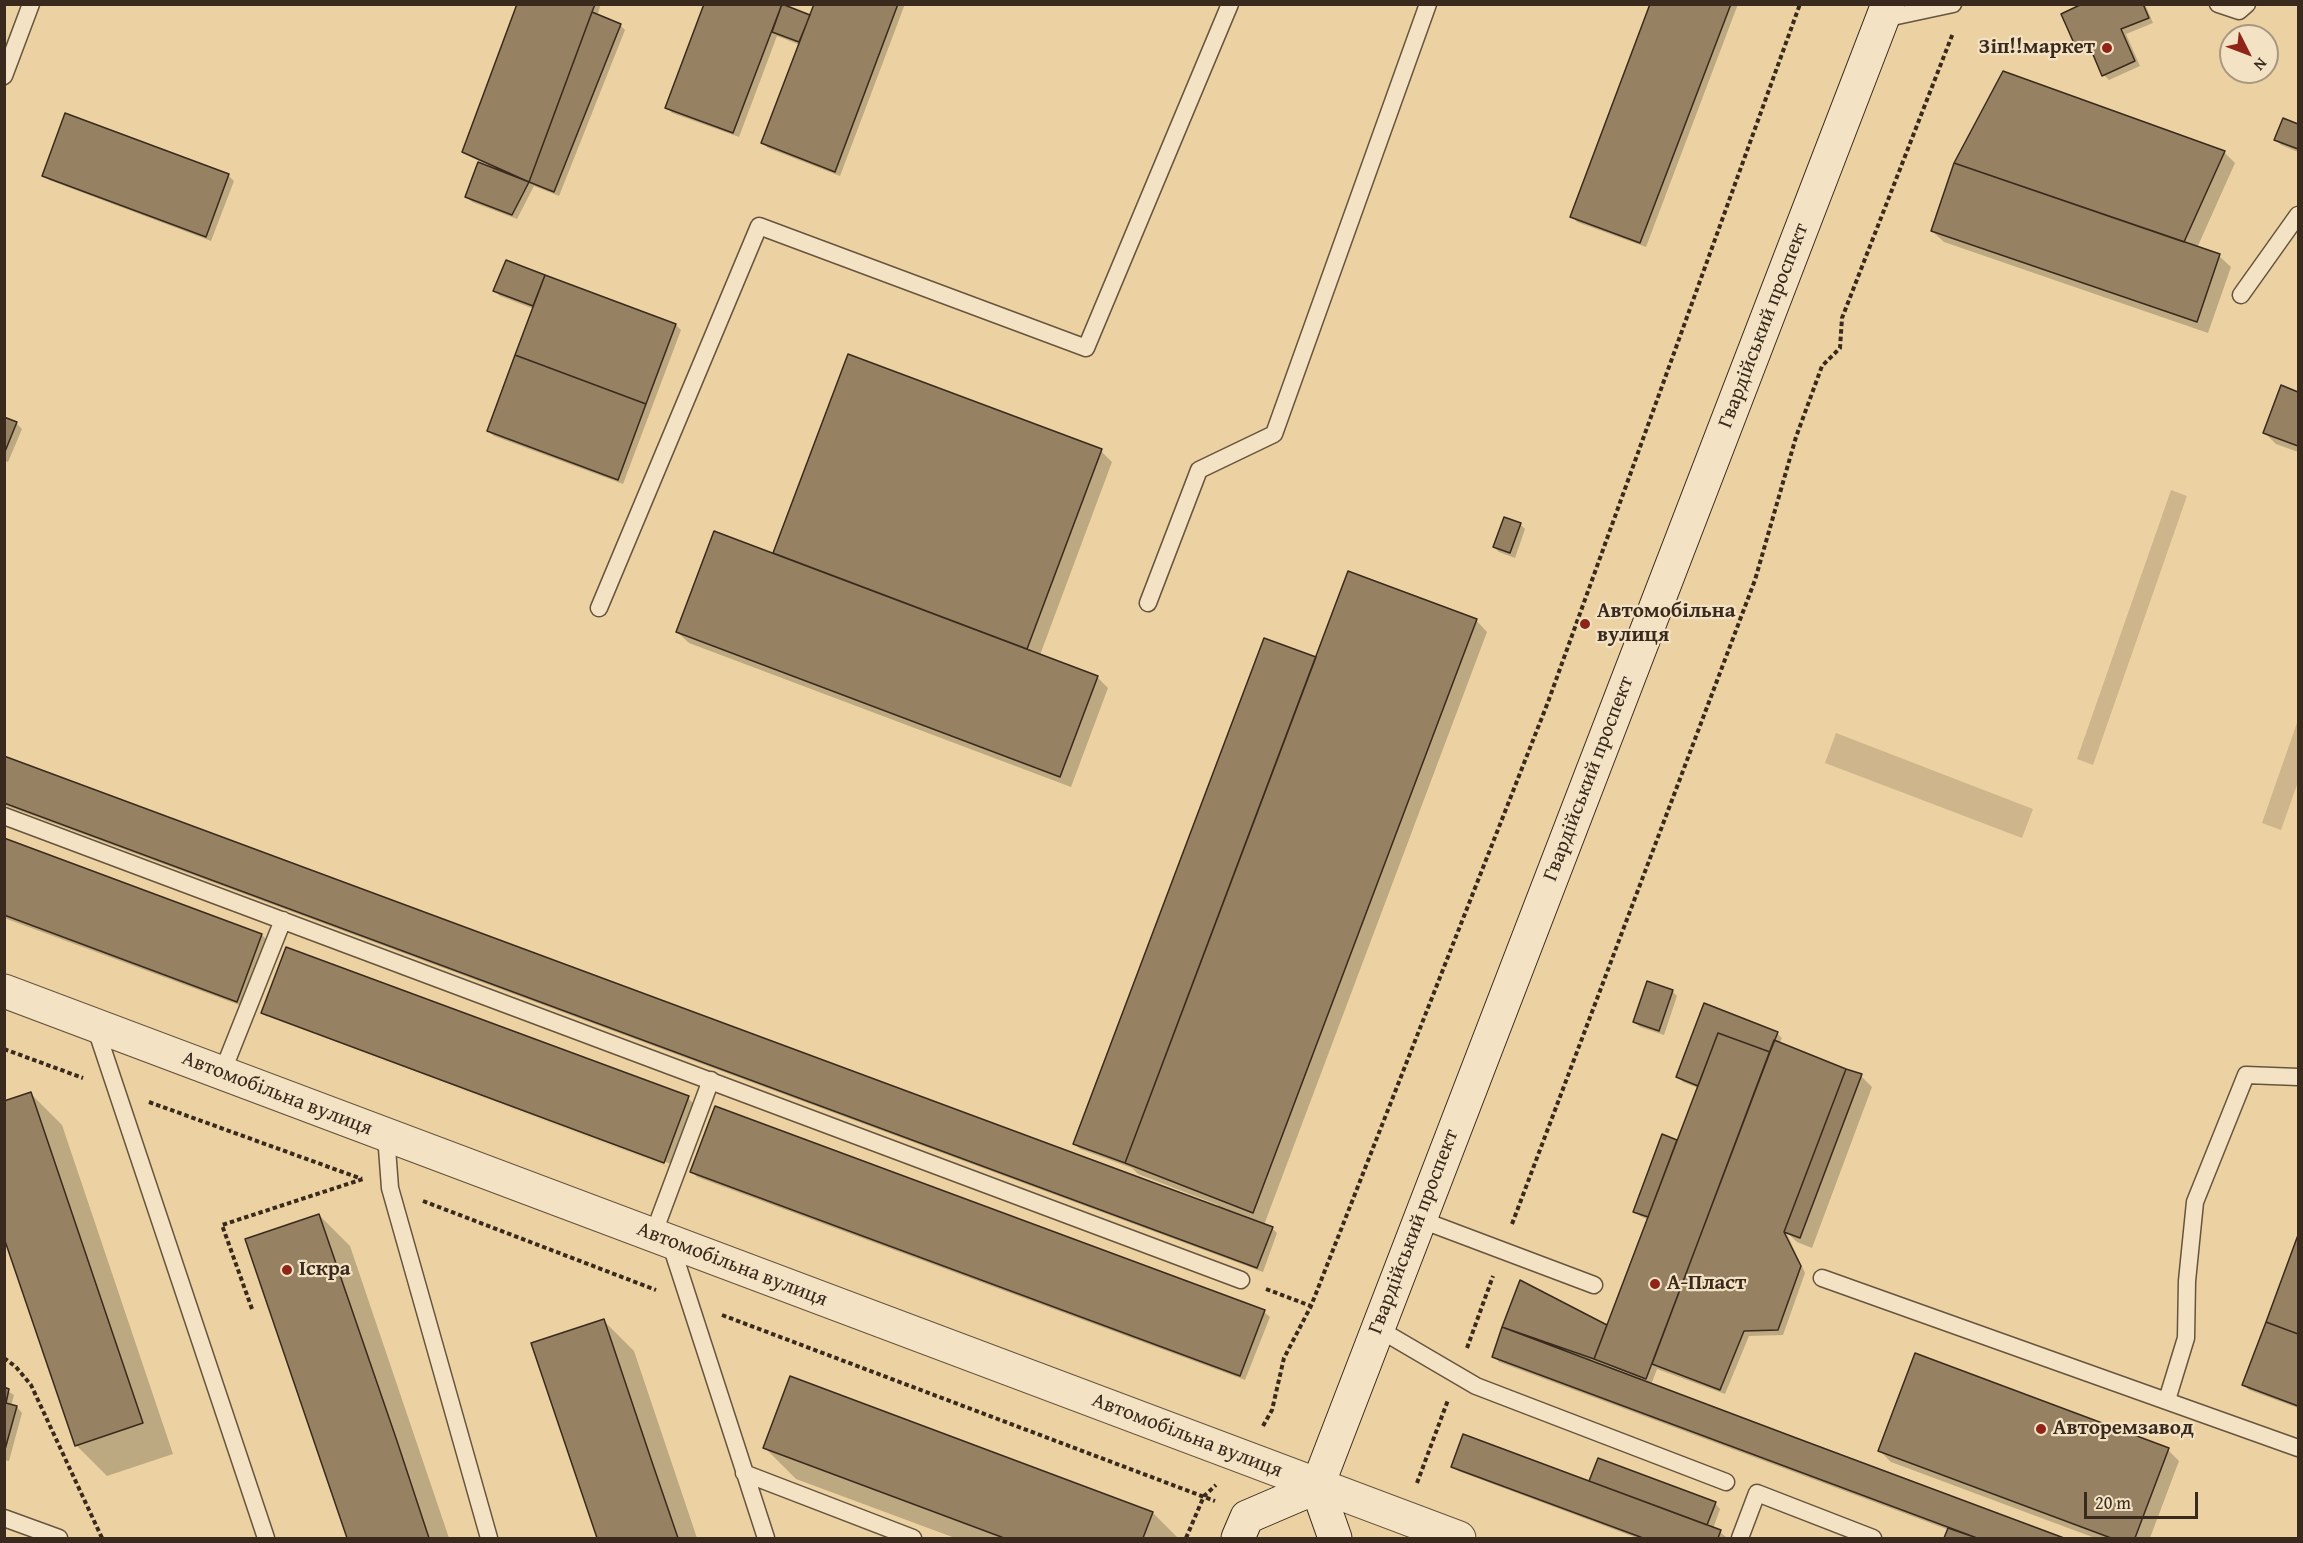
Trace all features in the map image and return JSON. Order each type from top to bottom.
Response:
[{"type":"main road","name":"Гвардійський проспект","points":[[1317,1486],[1885,12]]},
{"type":"main road","name":"Автомобільна вулиця","points":[[4,991],[1459,1539]]},
{"type":"main road","points":[[1238,1539],[1247,1517],[1317,1486],[1335,1539]]},
{"type":"lane","points":[[4,76],[31,4]]},
{"type":"lane","points":[[599,608],[759,226],[1086,348],[1230,4]]},
{"type":"lane","points":[[1148,603],[1200,470],[1274,434],[1428,4]]},
{"type":"lane","points":[[1885,12],[1953,4]]},
{"type":"lane","points":[[2218,4],[2240,11],[2247,4]]},
{"type":"lane","points":[[2241,295],[2298,215]]},
{"type":"lane","points":[[4,816],[1241,1280]]},
{"type":"lane","points":[[222,1073],[283,920]]},
{"type":"lane","points":[[95,1025],[266,1539]]},
{"type":"lane","points":[[2167,1400],[2186,1338],[2187,1281],[2195,1202],[2246,1075],[2298,1077]]},
{"type":"lane","points":[[711,1080],[662,1238],[689,1303],[766,1539]]},
{"type":"lane","points":[[386,1135],[390,1188],[489,1539]]},
{"type":"lane","points":[[1419,1219],[1594,1285]]},
{"type":"lane","points":[[1822,1278],[2298,1448]]},
{"type":"lane","points":[[1377,1328],[1476,1386],[1726,1482]]},
{"type":"lane","points":[[744,1473],[913,1539]]},
{"type":"lane","points":[[1740,1539],[1757,1493],[1873,1539]]},
{"type":"lane","points":[[4,1518],[59,1539]]},
{"type":"path","points":[[1186,1539],[1204,1496],[1246,1458],[1272,1410],[1284,1358],[1311,1305],[1548,702],[1800,4]]},
{"type":"path","points":[[1404,1518],[1755,580],[1803,417],[1822,366],[1840,348],[1842,318],[1956,26]]},
{"type":"path","points":[[4,1049],[390,1188],[1204,1496]]},
{"type":"path","points":[[252,1309],[222,1225],[364,1179]]},
{"type":"path","points":[[1241,1280],[1311,1305]]},
{"type":"path","points":[[4,1358],[16,1367],[31,1385],[102,1539]]},
{"type":"shaded area","points":[[2171,490],[2187,496],[2093,765],[2077,759]]},
{"type":"shaded area","points":[[2298,720],[2298,782],[2281,830],[2262,823]]},
{"type":"shaded area","points":[[1836,733],[2033,809],[2022,838],[1825,763]]},
{"type":"building","points":[[517,4],[595,4],[529,182],[462,152]]},
{"type":"building","points":[[704,4],[782,4],[733,133],[665,108]]},
{"type":"building","points":[[782,4],[810,15],[799,42],[772,32]]},
{"type":"building","points":[[814,4],[898,4],[835,172],[761,143]]},
{"type":"building","points":[[1650,4],[1731,4],[1640,243],[1570,217]]},
{"type":"building","points":[[2082,4],[2143,4],[2149,18],[2121,29],[2135,61],[2102,76],[2089,45],[2077,50],[2061,14]]},
{"type":"building","points":[[592,12],[621,24],[554,192],[529,182]]},
{"type":"building","points":[[2003,71],[2225,151],[2184,242],[1954,163]]},
{"type":"building","points":[[65,113],[229,174],[206,237],[42,176]]},
{"type":"building","points":[[2283,118],[2298,124],[2298,149],[2274,140]]},
{"type":"building","points":[[478,162],[529,182],[512,215],[465,197]]},
{"type":"building","points":[[1954,163],[2220,254],[2197,322],[1931,231]]},
{"type":"building","points":[[506,260],[545,275],[533,306],[493,291]]},
{"type":"building","points":[[545,275],[676,324],[646,404],[515,355]]},
{"type":"building","points":[[848,354],[1102,449],[1027,649],[773,553]]},
{"type":"building","points":[[515,355],[646,404],[618,480],[487,431]]},
{"type":"building","points":[[2281,385],[2298,392],[2298,446],[2263,433]]},
{"type":"building","points":[[4,417],[17,422],[4,454]]},
{"type":"building","points":[[1504,517],[1521,523],[1510,553],[1493,547]]},
{"type":"building","points":[[714,531],[1098,676],[1060,777],[676,632]]},
{"type":"building","points":[[1348,571],[1477,619],[1253,1213],[1125,1163]]},
{"type":"building","points":[[1264,638],[1316,657],[1125,1163],[1073,1144]]},
{"type":"building","points":[[4,756],[1273,1227],[1257,1268],[4,803]]},
{"type":"building","points":[[4,838],[262,934],[237,1002],[4,915]]},
{"type":"building","points":[[286,947],[689,1096],[664,1163],[261,1013]]},
{"type":"building","points":[[1647,981],[1673,990],[1659,1031],[1633,1022]]},
{"type":"building","points":[[1704,1003],[1778,1032],[1770,1052],[1718,1033],[1698,1086],[1676,1077]]},
{"type":"building","points":[[1718,1033],[1770,1052],[1646,1379],[1594,1359]]},
{"type":"building","points":[[1774,1040],[1846,1069],[1784,1232],[1801,1266],[1778,1330],[1744,1331],[1720,1390],[1652,1364]]},
{"type":"building","points":[[1846,1069],[1862,1074],[1800,1238],[1784,1232]]},
{"type":"building","points":[[31,1092],[143,1423],[75,1446],[4,1238],[4,1101]]},
{"type":"building","points":[[715,1106],[1265,1310],[1240,1376],[690,1172]]},
{"type":"building","points":[[1662,1134],[1677,1140],[1648,1217],[1633,1212]]},
{"type":"building","points":[[319,1214],[429,1538],[347,1538],[245,1239]]},
{"type":"building","points":[[2298,1235],[2298,1334],[2266,1322]]},
{"type":"building","points":[[1520,1280],[1607,1325],[1594,1359],[1502,1327]]},
{"type":"building","points":[[604,1319],[678,1538],[597,1538],[531,1343]]},
{"type":"building","points":[[2266,1322],[2298,1334],[2298,1406],[2242,1385]]},
{"type":"building","points":[[1502,1327],[2064,1538],[1977,1538],[1492,1357]]},
{"type":"building","points":[[1915,1353],[2169,1448],[2135,1538],[2111,1538],[1878,1451]]},
{"type":"building","points":[[790,1376],[1153,1512],[1143,1538],[1004,1538],[763,1448]]},
{"type":"building","points":[[4,1387],[9,1389],[6,1403],[17,1406],[4,1453]]},
{"type":"building","points":[[1463,1434],[1721,1530],[1718,1538],[1643,1538],[1451,1467]]},
{"type":"building","points":[[1598,1458],[1716,1502],[1707,1525],[1589,1481]]},
{"type":"building","points":[[1948,1528],[1977,1538],[1944,1538]]},
{"type":"place","name":"Зіп!!маркет","points":[[2107,48]]},
{"type":"place","name":"Автомобільна вулиця","points":[[1585,624]]},
{"type":"place","name":"Іскра","points":[[287,1270]]},
{"type":"place","name":"А-Пласт","points":[[1655,1284]]},
{"type":"place","name":"Авторемзавод","points":[[2041,1429]]}]
